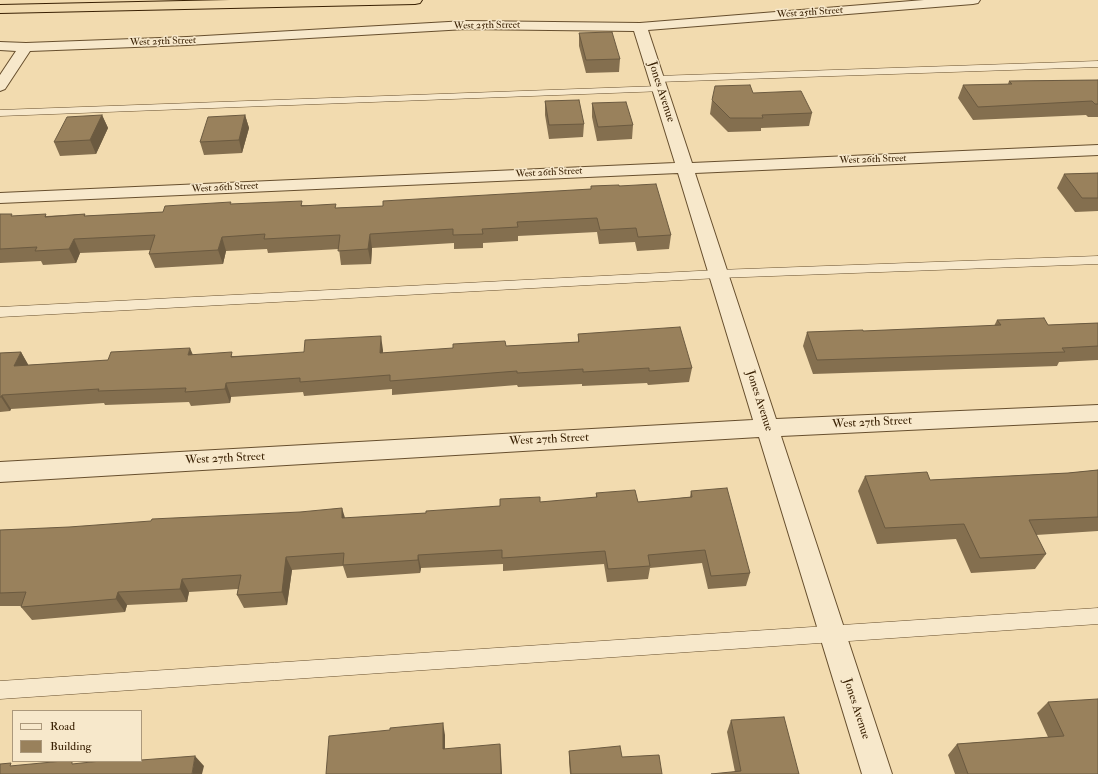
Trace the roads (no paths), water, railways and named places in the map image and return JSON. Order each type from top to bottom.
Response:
[{"type":"highway","points":[[0,20],[414,0]]},
{"type":"highway","points":[[0,9],[363,2]]},
{"type":"street","name":"West 25th Street","points":[[0,46],[26,47],[187,41],[466,25],[640,27],[973,0]]},
{"type":"street","name":"Jones Avenue","points":[[640,27],[877,774]]},
{"type":"street","points":[[0,86],[26,47]]},
{"type":"street","name":"West 26th Street","points":[[0,198],[1098,150]]},
{"type":"street","name":"West 27th Street","points":[[0,472],[767,428],[1098,413]]},
{"type":"lane","points":[[0,113],[1098,64]]},
{"type":"lane","points":[[0,312],[718,274],[1098,260]]},
{"type":"lane","points":[[0,690],[1098,616]]}]
